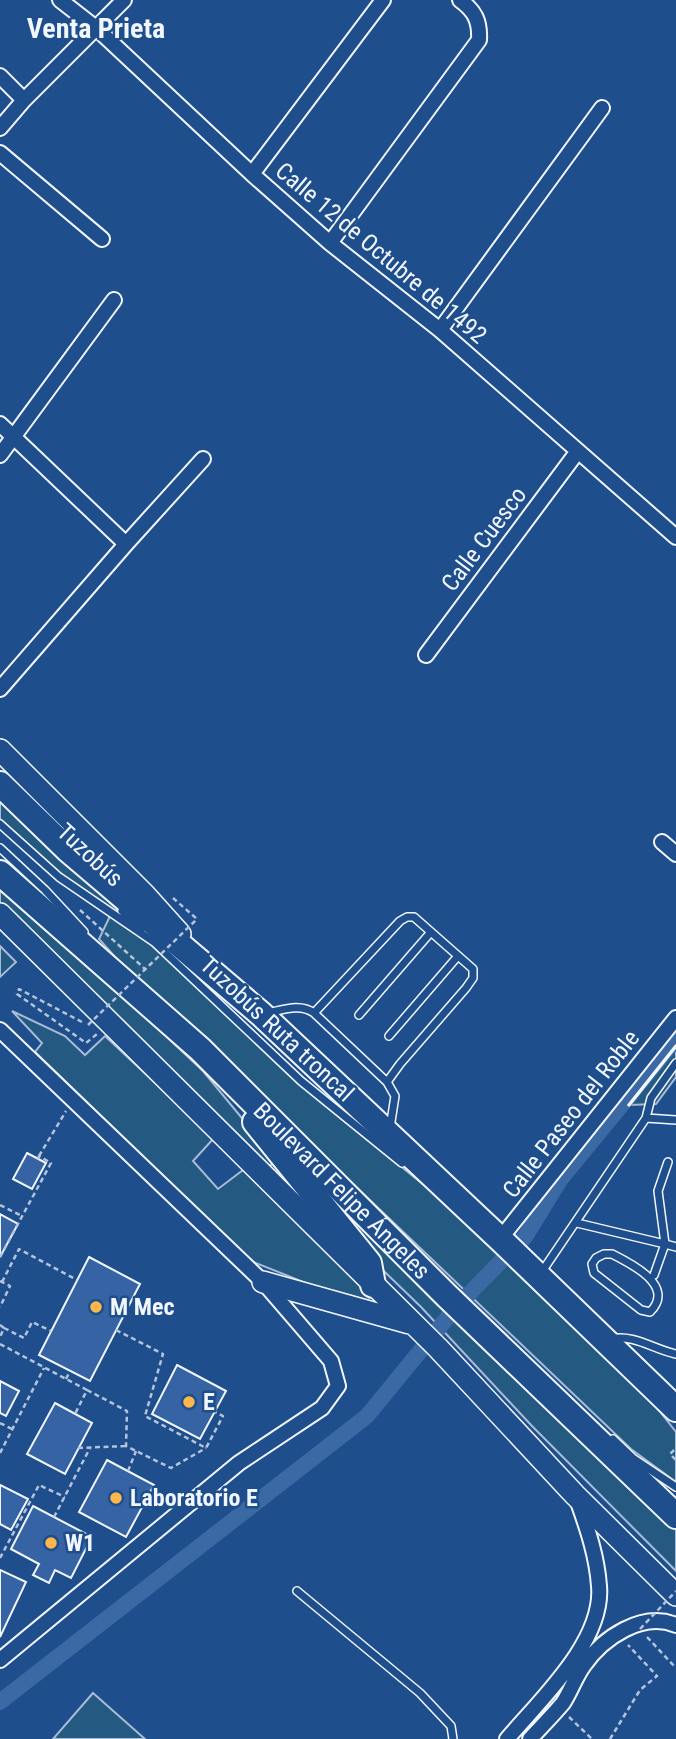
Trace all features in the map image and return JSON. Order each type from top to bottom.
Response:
[{"type":"highway","points":[[0,784],[67,849],[261,1014],[603,1340],[671,1411]]},
{"type":"highway","name":"Boulevard Felipe Ángeles","points":[[0,873],[200,1049],[447,1296],[676,1516]]},
{"type":"highway","points":[[200,1049],[275,1149],[369,1263],[373,1285]]},
{"type":"main road","points":[[0,750],[145,895],[217,975]]},
{"type":"main road","name":"Boulevard Felipe Ángeles","points":[[0,914],[438,1348],[575,1494],[676,1593]]},
{"type":"main road","points":[[263,1282],[412,1324]]},
{"type":"street","name":"Calle 12 de Octubre de 1492","points":[[60,0],[96,28],[330,243],[440,330],[676,537]]},
{"type":"street","points":[[0,128],[24,100],[124,0]]},
{"type":"street","points":[[252,174],[383,0]]},
{"type":"street","points":[[330,243],[479,40],[480,24],[471,9],[460,0]]},
{"type":"street","points":[[0,76],[24,100]]},
{"type":"street","points":[[440,330],[602,108]]},
{"type":"street","points":[[0,153],[102,239]]},
{"type":"street","points":[[0,455],[114,300]]},
{"type":"street","points":[[0,424],[126,544]]},
{"type":"street","name":"Calle Cuesco","points":[[426,655],[578,451]]},
{"type":"street","points":[[0,689],[203,459]]},
{"type":"street","points":[[662,842],[676,854]]},
{"type":"street","name":"Calle Paseo del Roble","points":[[509,1253],[676,1017]]},
{"type":"street","points":[[0,1030],[263,1282],[331,1362],[338,1387],[323,1408],[239,1463],[0,1660]]},
{"type":"street","points":[[507,1739],[572,1661],[594,1625],[600,1588],[592,1541],[575,1494]]},
{"type":"street","points":[[530,1739],[559,1707],[585,1663],[615,1636],[643,1621],[676,1625]]},
{"type":"lane","name":"Tuzobús","points":[[0,796],[91,881]]},
{"type":"lane","name":"Tuzobús Ruta troncal","points":[[0,824],[58,877],[154,942],[301,1081],[410,1169]]},
{"type":"lane","points":[[0,848],[45,890],[86,934]]},
{"type":"lane","name":"Tuzobús","points":[[118,907],[154,942]]},
{"type":"lane","points":[[314,1013],[400,921],[407,917],[414,917],[473,969],[473,978],[387,1082]]},
{"type":"lane","points":[[359,1015],[431,932]]},
{"type":"lane","points":[[103,952],[392,1228]]},
{"type":"lane","points":[[388,1035],[457,956]]},
{"type":"lane","points":[[261,1014],[297,1007],[307,1008],[387,1082],[395,1096],[389,1135]]},
{"type":"lane","points":[[509,1253],[577,1223],[646,1118],[650,1098],[676,1063]]},
{"type":"lane","points":[[646,1118],[676,1120]]},
{"type":"lane","points":[[654,1275],[665,1244],[659,1191],[668,1162]]},
{"type":"lane","points":[[428,1184],[509,1253],[671,1411]]},
{"type":"lane","points":[[577,1223],[676,1247]]},
{"type":"lane","points":[[612,1255],[654,1275],[663,1286],[664,1294],[659,1306],[650,1312],[641,1310],[594,1273],[592,1264],[596,1258],[612,1255]]},
{"type":"lane","points":[[603,1340],[625,1336],[676,1354]]},
{"type":"lane","points":[[606,1431],[668,1491]]},
{"type":"lane","points":[[634,1459],[676,1488]]},
{"type":"lane","points":[[297,1591],[420,1693],[451,1726],[453,1739]]},
{"type":"path","points":[[84,913],[145,969]]},
{"type":"path","points":[[86,1043],[17,994],[19,989],[88,1025],[197,919]]},
{"type":"path","points":[[0,1257],[51,1163],[38,1158],[72,1099]]},
{"type":"path","points":[[0,1205],[22,1216]]},
{"type":"path","points":[[0,1307],[10,1286],[1,1281],[19,1249],[77,1280]]},
{"type":"path","points":[[0,1337],[2,1327],[24,1338],[32,1322],[51,1331]]},
{"type":"path","points":[[116,1330],[163,1354],[145,1416],[206,1448]]},
{"type":"path","points":[[0,1344],[127,1411],[126,1446]]},
{"type":"path","points":[[0,1453],[44,1368]]},
{"type":"path","points":[[66,1379],[70,1371]]},
{"type":"path","points":[[75,1414],[87,1390]]},
{"type":"path","points":[[78,1448],[126,1446],[171,1468],[206,1448],[223,1416],[215,1412]]},
{"type":"path","points":[[0,1423],[12,1429]]},
{"type":"path","points":[[54,1517],[90,1448]]},
{"type":"path","points":[[128,1471],[136,1451]]},
{"type":"path","points":[[675,1451],[670,1454],[676,1461]]},
{"type":"path","points":[[0,1558],[39,1485],[65,1497]]},
{"type":"path","points":[[611,1739],[640,1689],[657,1676],[627,1646],[676,1593]]},
{"type":"path","points":[[640,1629],[676,1668]]},
{"type":"path","points":[[559,1707],[592,1739]]},
{"type":"shaded area","points":[[0,801],[119,911],[117,913],[60,874],[0,819]]},
{"type":"shaded area","points":[[0,880],[203,1071],[265,1146],[275,1163],[269,1166],[0,904]]},
{"type":"shaded area","points":[[110,916],[150,943],[323,1104],[434,1193],[650,1399],[676,1432],[676,1482],[631,1449],[115,957],[99,939]]},
{"type":"shaded area","points":[[0,946],[16,962],[0,977]]},
{"type":"shaded area","points":[[12,1011],[65,1036],[85,1055],[105,1036],[214,1138],[193,1161],[218,1189],[243,1170],[391,1313],[388,1316],[251,1261],[35,1052],[42,1043]]},
{"type":"shaded area","points":[[676,1046],[676,1077],[656,1104],[629,1105]]},
{"type":"shaded area","points":[[299,1163],[676,1524],[676,1571],[531,1425],[421,1307],[360,1248]]},
{"type":"shaded area","points":[[93,1693],[145,1739],[53,1739]]},
{"type":"building","points":[[27,1153],[46,1163],[32,1189],[13,1179]]},
{"type":"building","points":[[0,1214],[18,1224],[0,1257]]},
{"type":"building","name":"M Mec","points":[[89,1257],[140,1284],[90,1381],[39,1355]]},
{"type":"building","name":"E","points":[[177,1365],[226,1391],[200,1439],[152,1414]]},
{"type":"building","points":[[0,1381],[19,1391],[6,1416],[0,1413]]},
{"type":"building","points":[[55,1403],[92,1423],[65,1474],[27,1454]]},
{"type":"building","name":"Laboratorio E","points":[[107,1460],[154,1485],[126,1537],[79,1512]]},
{"type":"building","points":[[0,1485],[28,1499],[11,1530],[0,1524]]},
{"type":"building","name":"W1","points":[[33,1506],[92,1537],[71,1578],[55,1570],[49,1583],[33,1575],[39,1564],[11,1549]]},
{"type":"building","points":[[0,1570],[26,1582],[0,1637]]},
{"type":"waterway","points":[[0,1702],[367,1416],[457,1306],[525,1237],[560,1180],[676,1039]]},
{"type":"wall","points":[[629,1105],[676,1046]]},
{"type":"place","name":"M Mec","points":[[96,1307]]},
{"type":"place","name":"E","points":[[189,1402]]},
{"type":"place","name":"Laboratorio E","points":[[116,1498]]},
{"type":"place","name":"W1","points":[[51,1543]]},
{"type":"district","name":"Venta Prieta","points":[[96,28]]}]
